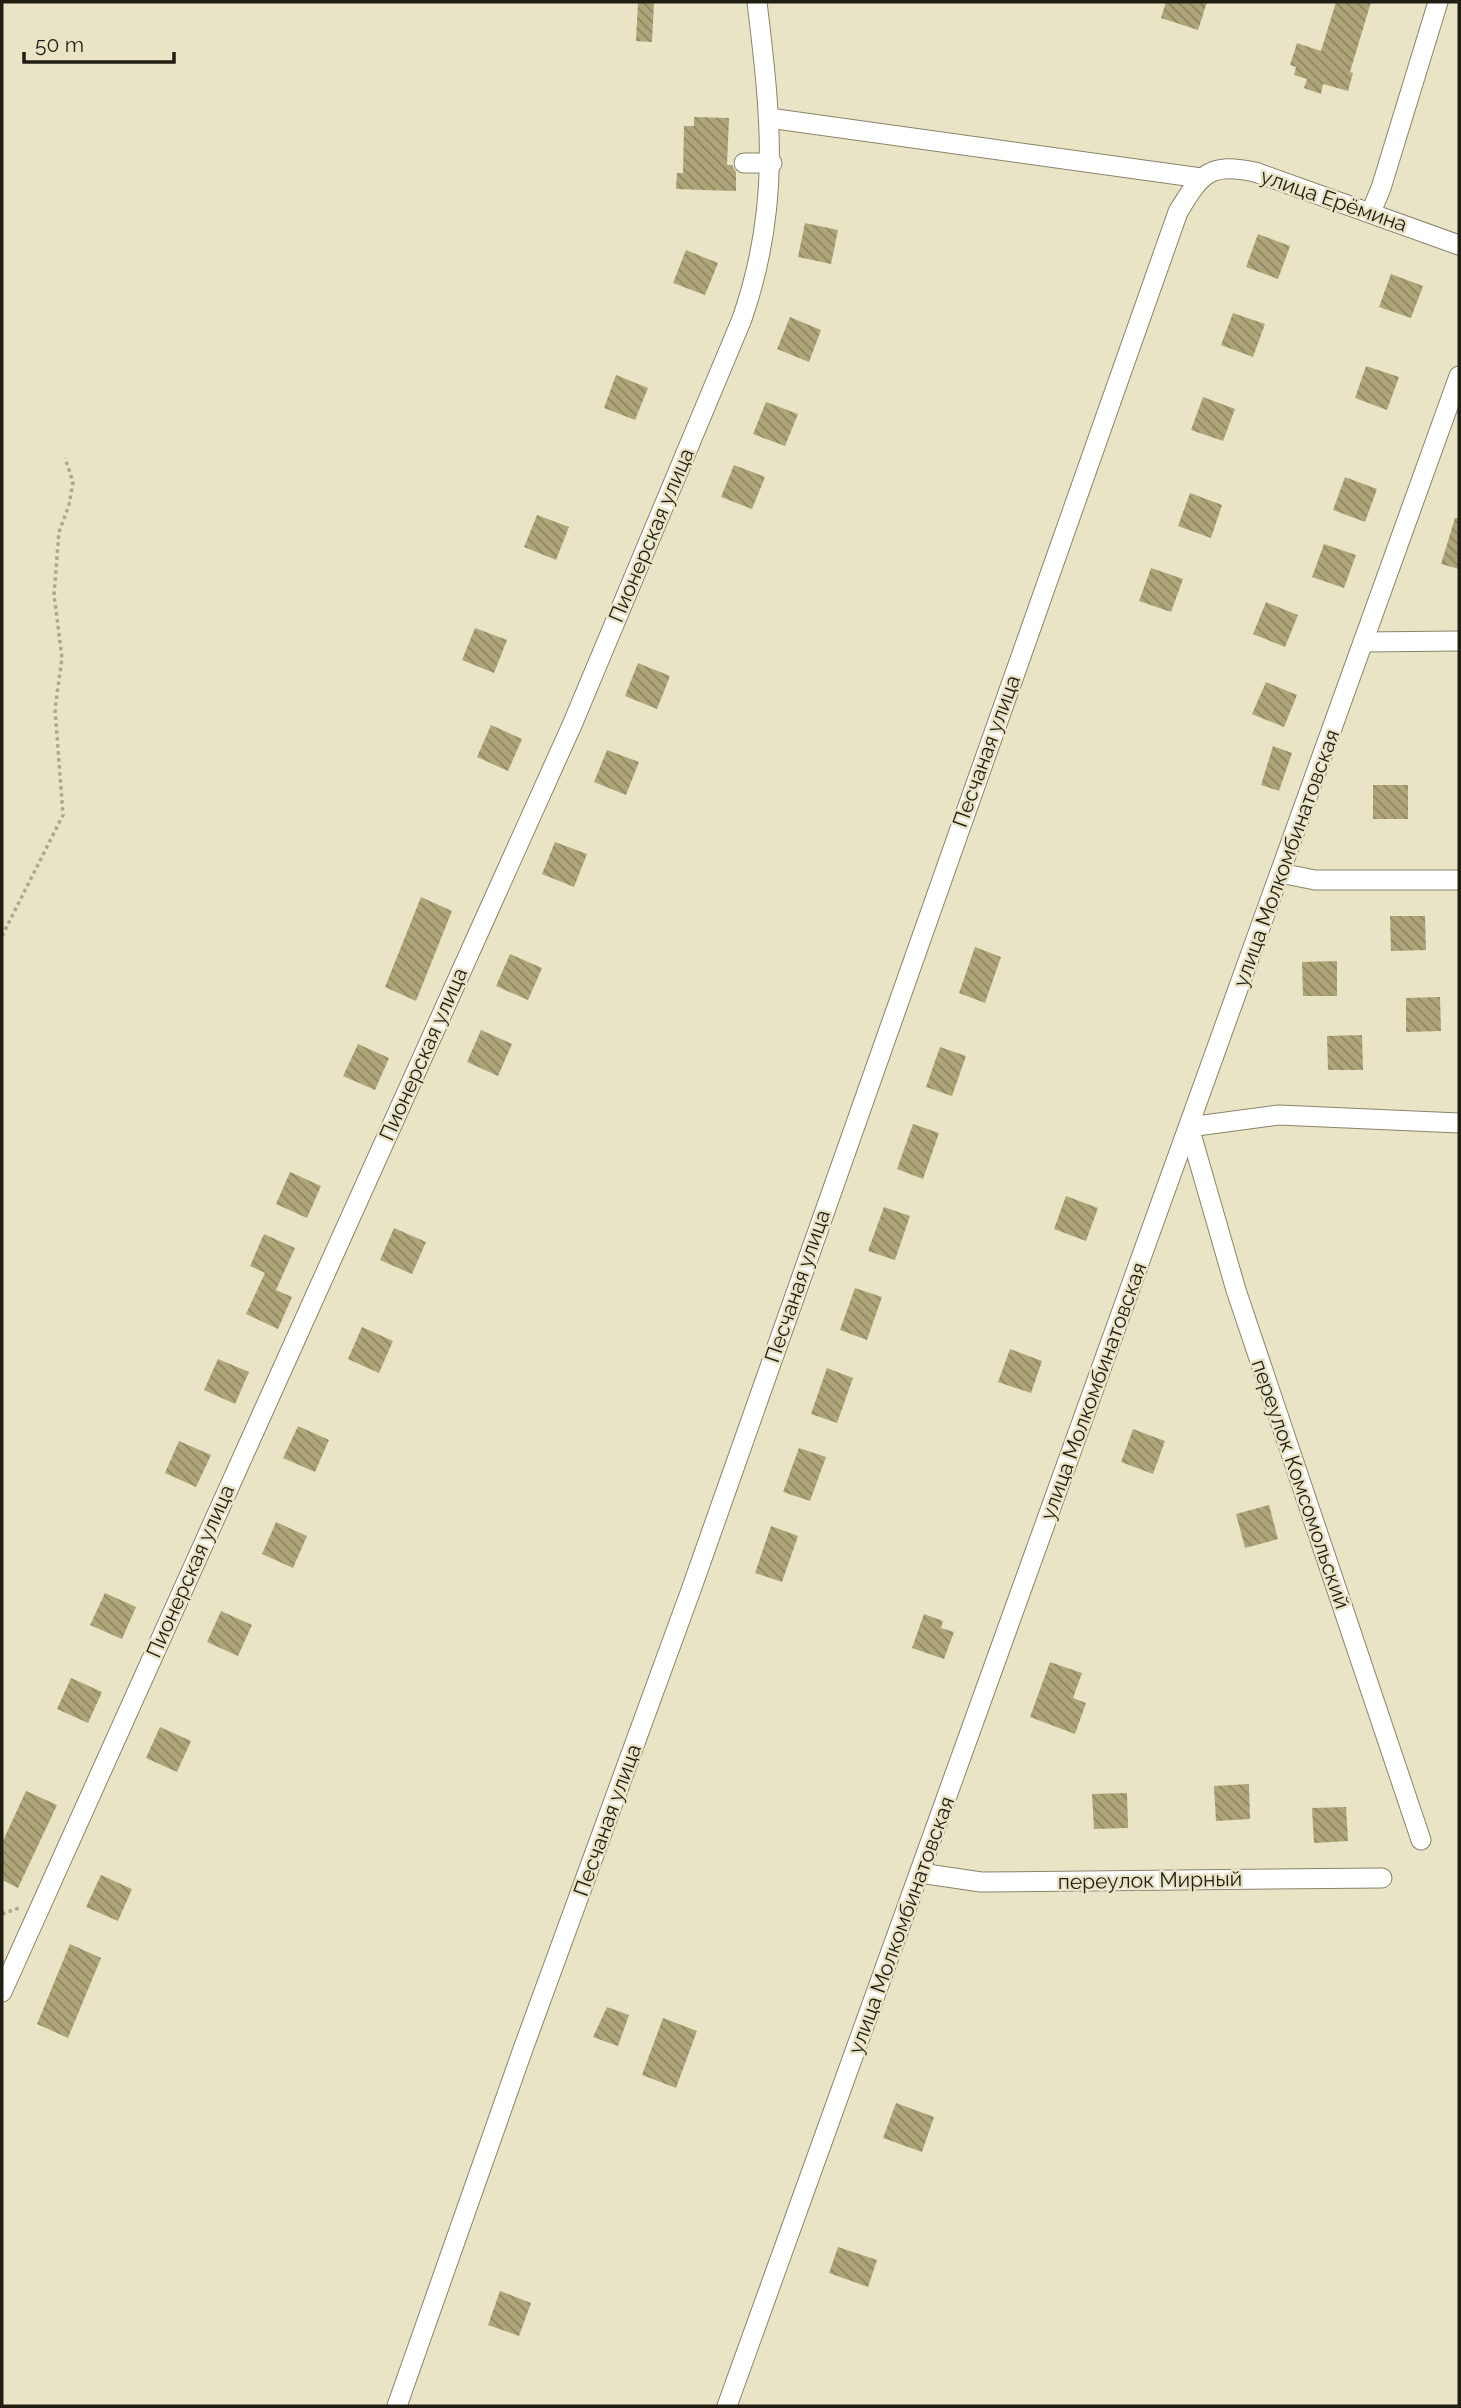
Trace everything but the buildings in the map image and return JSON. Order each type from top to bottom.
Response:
[{"type":"street","name":"Пионерская улица","points":[[2,1992],[572,725],[742,319],[761,256],[772,163],[768,95],[757,2]]},
{"type":"street","points":[[1371,212],[1381,188],[1438,2]]},
{"type":"street","name":"улица Ерёмина","points":[[769,118],[1204,175],[1228,166],[1255,172],[1459,245]]},
{"type":"street","points":[[744,163],[772,163]]},
{"type":"street","name":"Песчаная улица","points":[[397,2406],[523,2049],[691,1590],[1166,240],[1178,212],[1204,175]]},
{"type":"street","name":"улица Молкомбинатовская","points":[[727,2406],[1459,376]]},
{"type":"street","points":[[1363,642],[1459,642]]},
{"type":"street","points":[[1280,873],[1315,880],[1459,880]]},
{"type":"street","points":[[1189,1127],[1279,1115],[1459,1123]]},
{"type":"street","name":"переулок Комсомольский","points":[[1189,1127],[1236,1290],[1420,1840]]},
{"type":"street","name":"переулок Мирный","points":[[920,1873],[981,1882],[1382,1878]]},
{"type":"path","points":[[2,936],[62,815],[55,709],[62,658],[54,595],[59,532],[69,505],[73,482],[65,458]]}]
